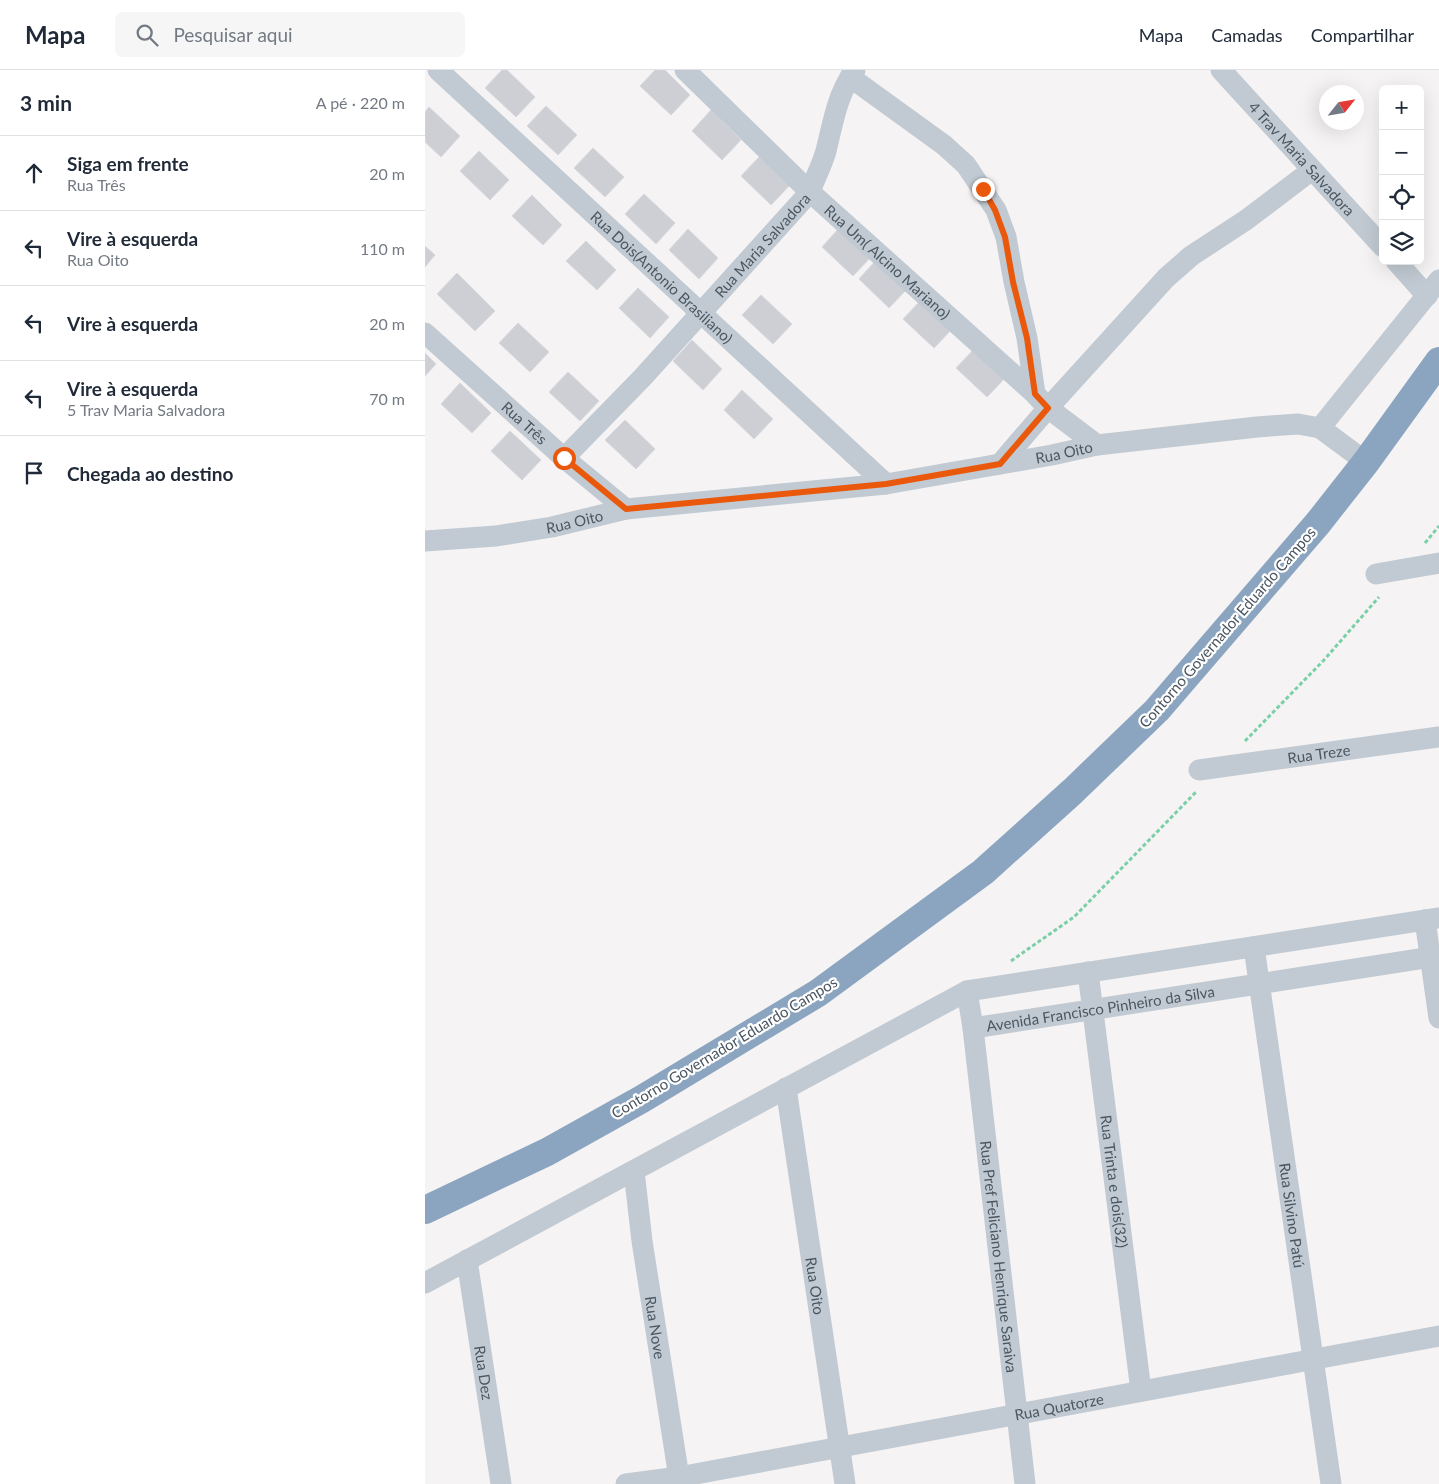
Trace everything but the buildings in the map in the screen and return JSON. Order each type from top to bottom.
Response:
[{"type":"highway","name":"Contorno Governador Eduardo Campos","points":[[425,1210],[547,1152],[642,1100],[818,993],[983,872],[1073,791],[1157,710],[1318,523],[1366,462],[1439,361]]},
{"type":"street","name":"Rua Dois(Antonio Brasiliano)","points":[[438,70],[886,484]]},
{"type":"street","name":"Rua Um( Alcino Mariano)","points":[[685,70],[810,192],[1041,401],[1097,445]]},
{"type":"street","name":"4 Trav Maria Salvadora","points":[[1221,70],[1379,243]]},
{"type":"street","name":"Rua Maria Salvadora","points":[[564,458],[643,377],[810,192],[825,153],[837,103],[852,74]]},
{"type":"street","points":[[852,74],[944,145],[965,165],[983,189],[995,210],[1005,237],[1013,282],[1041,401]]},
{"type":"street","points":[[1000,464],[1041,401],[1166,278],[1191,256],[1246,220],[1312,170]]},
{"type":"street","points":[[1320,428],[1433,288],[1401,265]]},
{"type":"street","name":"Rua Três","points":[[425,333],[564,458],[626,509]]},
{"type":"street","name":"Rua Oito","points":[[425,541],[496,536],[552,527],[626,509],[886,484],[1097,445],[1298,424],[1320,428],[1366,462]]},
{"type":"street","points":[[1376,574],[1439,563]]},
{"type":"street","name":"Rua Treze","points":[[1199,770],[1439,737]]},
{"type":"street","points":[[425,1283],[967,991],[1432,919],[1439,1018]]},
{"type":"street","name":"Rua Silvino Patú","points":[[1254,947],[1331,1484]]},
{"type":"street","name":"Avenida Francisco Pinheiro da Silva","points":[[967,991],[973,1028],[1435,957]]},
{"type":"street","name":"Rua Trinta e dois(32)","points":[[1088,972],[1141,1391]]},
{"type":"street","name":"Rua Pref Feliciano Henrique Saraiva","points":[[973,1028],[1025,1484]]},
{"type":"street","name":"Rua Oito","points":[[786,1088],[845,1484]]},
{"type":"street","name":"Rua Nove","points":[[634,1171],[642,1241],[679,1480]]},
{"type":"street","name":"Rua Dez","points":[[467,1260],[501,1484]]},
{"type":"street","name":"Rua Quatorze","points":[[626,1484],[679,1480],[840,1447],[1439,1336]]},
{"type":"route","points":[[564,458],[626,509],[886,484],[1000,464],[1048,408],[1035,394],[1027,338],[1013,282],[1005,237],[995,210],[983,189]]}]
